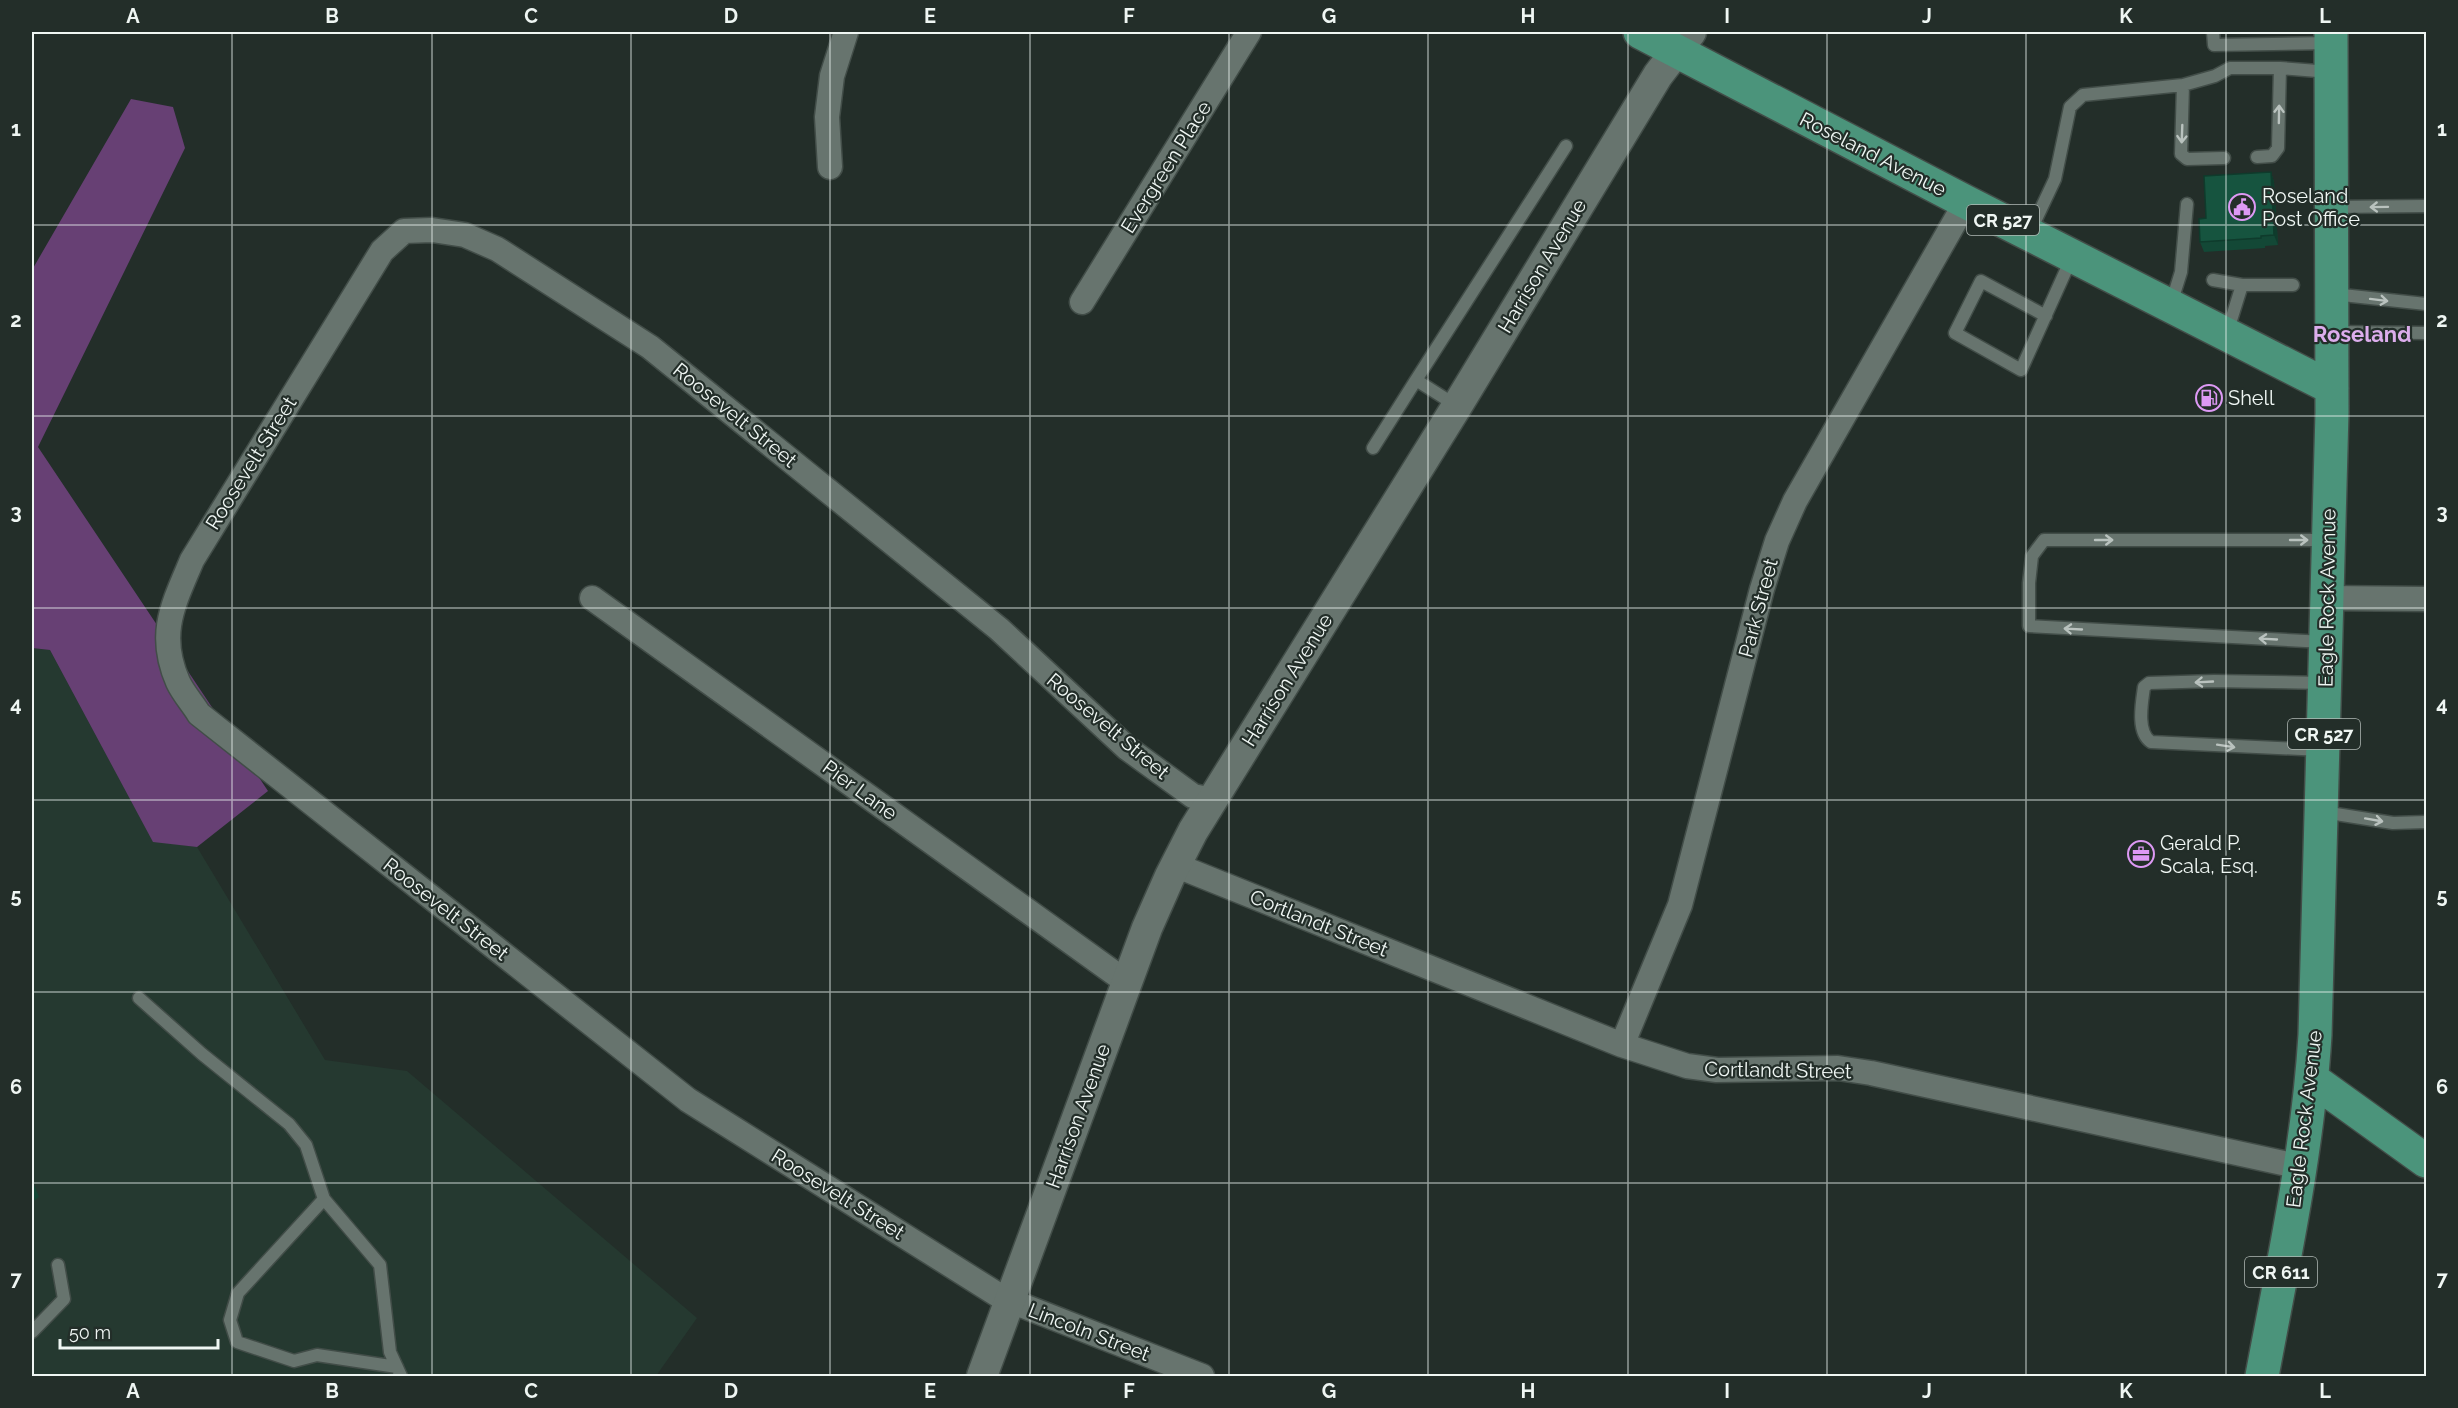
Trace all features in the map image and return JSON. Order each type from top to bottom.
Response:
[{"type":"main road","name":"Roseland Avenue","points":[[1640,32],[1683,41],[1966,202],[2332,388]]},
{"type":"main road","name":"Eagle Rock Avenue","points":[[2262,1377],[2301,1167],[2312,1079],[2324,750],[2332,388],[2331,49]]},
{"type":"main road","points":[[2312,1079],[2427,1161]]},
{"type":"street","points":[[830,167],[827,117],[832,76],[846,32]]},
{"type":"street","name":"Evergreen Place","points":[[1082,302],[1249,32]]},
{"type":"street","name":"Harrison Avenue","points":[[982,1377],[1147,928],[1175,865],[1212,800],[1457,406],[1646,95],[1683,41]]},
{"type":"street","name":"Park Street","points":[[1622,1045],[1680,905],[1762,589],[1777,542],[1795,501],[1966,202]]},
{"type":"street","name":"Roosevelt Street","points":[[1010,1301],[688,1100],[199,714],[178,682],[167,638],[171,609],[192,560],[382,251],[404,231],[432,230],[465,235],[497,249],[650,347],[999,629],[1127,747],[1193,796],[1212,800]]},
{"type":"street","name":"Pier Lane","points":[[592,598],[1121,978],[1126,985]]},
{"type":"street","points":[[2328,598],[2427,599]]},
{"type":"street","name":"Cortlandt Street","points":[[1175,865],[1622,1045],[1687,1066],[1717,1070],[1838,1068],[1871,1073],[2301,1167]]},
{"type":"street","name":"Lincoln Street","points":[[1010,1301],[1202,1377]]},
{"type":"lane","points":[[2213,32],[2214,45],[2331,49]]},
{"type":"lane","points":[[2030,234],[2055,179],[2070,108],[2083,95],[2183,85],[2215,76],[2230,68],[2280,68],[2331,49]]},
{"type":"lane","points":[[2257,157],[2272,156],[2278,148],[2280,68]]},
{"type":"lane","points":[[2183,85],[2181,154],[2187,159],[2224,158]]},
{"type":"lane","points":[[1373,448],[1566,146]]},
{"type":"lane","points":[[2171,305],[2181,272],[2187,204]]},
{"type":"lane","points":[[2331,207],[2427,206]]},
{"type":"lane","points":[[2046,316],[1981,281],[1955,333],[2020,370],[2046,316],[2073,256]]},
{"type":"lane","points":[[2213,280],[2242,285],[2293,285]]},
{"type":"lane","points":[[2227,334],[2242,285]]},
{"type":"lane","points":[[2332,294],[2427,304]]},
{"type":"lane","points":[[2332,332],[2427,333]]},
{"type":"lane","points":[[1416,380],[1457,406]]},
{"type":"lane","points":[[2326,642],[2029,626],[2029,584],[2032,556],[2044,540],[2329,540]]},
{"type":"lane","points":[[2324,750],[2156,744],[2147,740],[2144,734],[2143,705],[2144,687],[2149,683],[2214,681],[2325,683]]},
{"type":"lane","points":[[2322,812],[2393,823],[2427,822]]},
{"type":"lane","points":[[139,998],[202,1054],[289,1124],[306,1145],[324,1199],[380,1266],[390,1352],[399,1372]]},
{"type":"lane","points":[[324,1199],[238,1293],[230,1320],[237,1342],[294,1361],[317,1355],[399,1372]]},
{"type":"lane","points":[[32,1332],[64,1299],[58,1265]]},
{"type":"shaded area","points":[[131,99],[173,107],[185,148],[38,447],[268,791],[197,847],[153,842],[50,650],[32,648],[32,270]]},
{"type":"shaded area","points":[[32,648],[50,650],[153,841],[197,847],[325,1060],[407,1071],[697,1318],[656,1376],[32,1376]]},
{"type":"building","name":"Roseland Post Office","points":[[2271,172],[2274,235],[2200,242],[2199,219],[2206,218],[2204,176]]},
{"type":"place","name":"Roseland Post Office","points":[[2242,207]]},
{"type":"place","name":"Shell","points":[[2209,398]]},
{"type":"place","name":"Gerald P. Scala, Esq.","points":[[2141,854]]},
{"type":"district","name":"Roseland","points":[[2362,334]]}]
